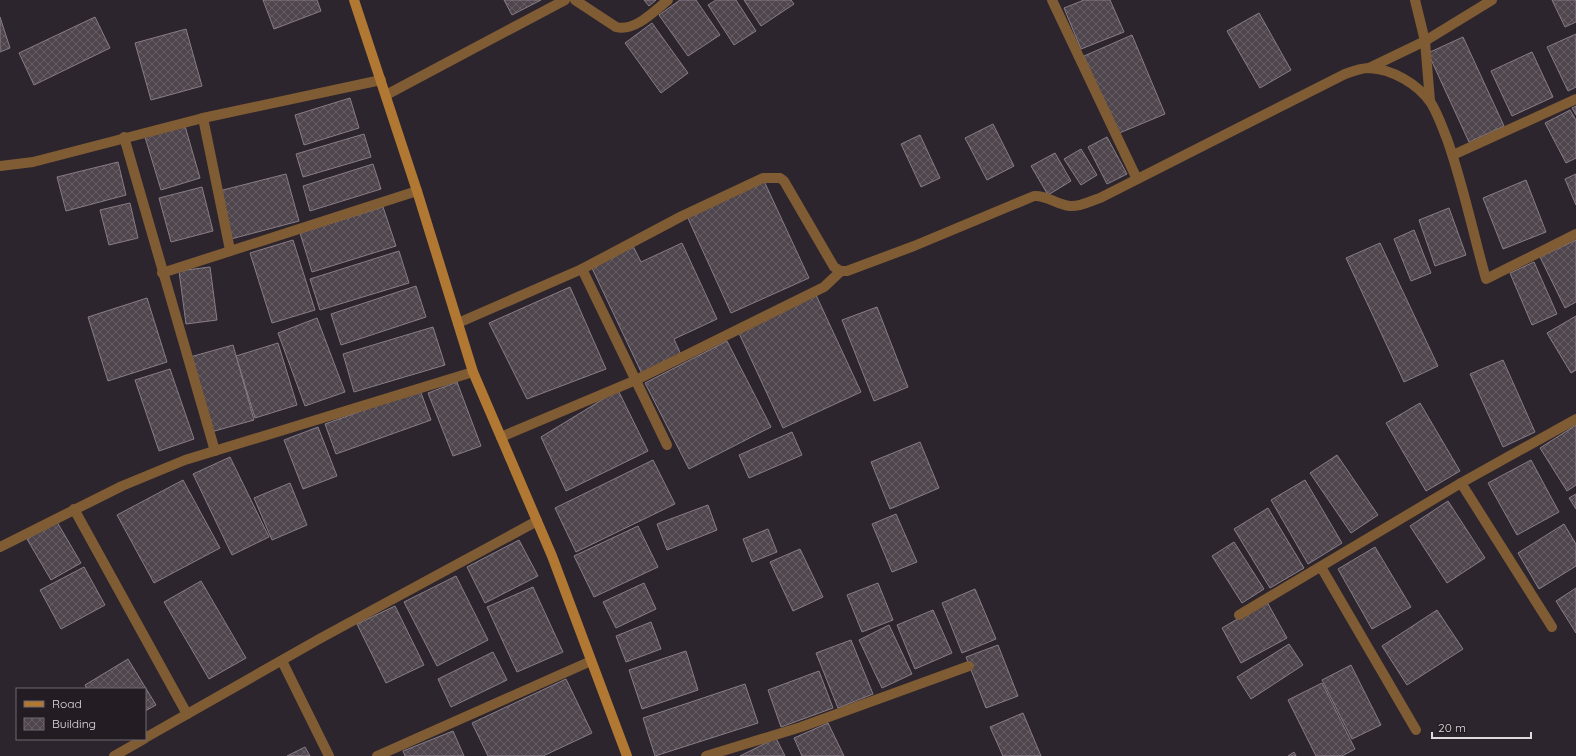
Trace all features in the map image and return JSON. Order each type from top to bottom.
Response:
[{"type":"main road","points":[[354,0],[417,191],[473,372],[537,521],[627,756]]},
{"type":"street","points":[[386,95],[565,0]]},
{"type":"street","points":[[575,0],[616,27],[623,29],[640,21],[668,0]]},
{"type":"street","points":[[1052,0],[1137,179]]},
{"type":"street","points":[[1416,0],[1425,41],[1430,101]]},
{"type":"street","points":[[458,323],[582,269],[682,216],[763,178],[780,178],[784,181],[834,267],[841,271],[847,271],[914,246],[1034,196],[1046,197],[1068,206],[1074,206],[1100,198],[1345,74],[1369,68],[1425,41],[1492,0]]},
{"type":"street","points":[[1369,68],[1382,70],[1400,76],[1422,92],[1430,101],[1436,112],[1453,155],[1486,280],[1576,234]]},
{"type":"street","points":[[0,166],[33,162],[124,137],[203,118],[381,80]]},
{"type":"street","points":[[1453,155],[1576,99]]},
{"type":"street","points":[[203,118],[230,250]]},
{"type":"street","points":[[124,137],[162,273],[215,451]]},
{"type":"street","points":[[162,273],[417,191]]},
{"type":"street","points":[[582,269],[667,445]]},
{"type":"street","points":[[501,437],[636,380],[824,287],[841,271]]},
{"type":"street","points":[[0,547],[122,486],[185,460],[473,372]]},
{"type":"street","points":[[1239,616],[1461,484],[1576,420]]},
{"type":"street","points":[[1461,484],[1552,627]]},
{"type":"street","points":[[74,509],[187,714]]},
{"type":"street","points":[[146,738],[282,661],[537,521]]},
{"type":"street","points":[[1321,567],[1416,730]]},
{"type":"street","points":[[377,756],[591,660]]},
{"type":"street","points":[[282,661],[329,756]]},
{"type":"street","points":[[706,756],[801,727],[969,666]]},
{"type":"street","points":[[114,756],[142,740]]},
{"type":"building","points":[[263,0],[317,0],[321,11],[274,29]]},
{"type":"building","points":[[504,0],[541,0],[512,15]]},
{"type":"building","points":[[644,0],[656,0],[649,6]]},
{"type":"building","points":[[680,0],[696,0],[720,35],[688,56],[659,15]]},
{"type":"building","points":[[716,0],[736,0],[756,31],[734,45],[708,5]]},
{"type":"building","points":[[744,0],[791,0],[794,4],[761,26]]},
{"type":"building","points":[[1084,0],[1110,0],[1124,32],[1081,49],[1064,8]]},
{"type":"building","points":[[1552,0],[1576,0],[1576,22],[1565,27]]},
{"type":"building","points":[[1259,13],[1291,70],[1260,88],[1227,31]]},
{"type":"building","points":[[0,17],[10,48],[0,52]]},
{"type":"building","points":[[95,17],[110,48],[34,85],[19,53]]},
{"type":"building","points":[[652,23],[688,73],[661,93],[625,43]]},
{"type":"building","points":[[186,29],[202,86],[151,100],[135,43]]},
{"type":"building","points":[[1576,34],[1576,87],[1568,91],[1547,47]]},
{"type":"building","points":[[1132,35],[1165,114],[1117,134],[1084,56]]},
{"type":"building","points":[[1463,37],[1504,126],[1469,142],[1428,53]]},
{"type":"building","points":[[1532,52],[1553,97],[1512,116],[1491,71]]},
{"type":"building","points":[[350,98],[359,128],[304,145],[295,115]]},
{"type":"building","points":[[1576,106],[1576,115],[1572,108]]},
{"type":"building","points":[[1570,110],[1576,120],[1576,158],[1566,163],[1545,123]]},
{"type":"building","points":[[993,124],[1014,166],[987,180],[965,138]]},
{"type":"building","points":[[185,126],[200,178],[161,190],[145,137]]},
{"type":"building","points":[[364,134],[371,157],[303,177],[296,154]]},
{"type":"building","points":[[920,135],[940,178],[921,187],[901,144]]},
{"type":"building","points":[[1107,137],[1127,174],[1107,184],[1088,147]]},
{"type":"building","points":[[1081,149],[1097,175],[1081,185],[1064,159]]},
{"type":"building","points":[[1055,153],[1071,181],[1048,195],[1031,166]]},
{"type":"building","points":[[118,162],[126,195],[66,211],[57,177]]},
{"type":"building","points":[[373,164],[381,189],[310,211],[303,186]]},
{"type":"building","points":[[286,174],[299,221],[231,239],[219,191]]},
{"type":"building","points":[[1576,174],[1576,205],[1565,179]]},
{"type":"building","points":[[1526,180],[1546,232],[1503,249],[1483,198]]},
{"type":"building","points":[[764,181],[809,278],[731,313],[687,216]]},
{"type":"building","points":[[202,187],[213,231],[171,242],[159,198]]},
{"type":"building","points":[[130,203],[138,238],[109,245],[100,210]]},
{"type":"building","points":[[383,207],[396,246],[312,272],[300,233]]},
{"type":"building","points":[[1449,208],[1466,255],[1435,266],[1419,220]]},
{"type":"building","points":[[1414,230],[1431,273],[1411,281],[1394,239]]},
{"type":"building","points":[[293,240],[315,310],[272,323],[250,253]]},
{"type":"building","points":[[1576,240],[1576,302],[1565,308],[1540,257]]},
{"type":"building","points":[[682,243],[717,319],[674,339],[682,357],[643,376],[591,266],[633,246],[641,262]]},
{"type":"building","points":[[1380,243],[1438,366],[1404,382],[1346,258]]},
{"type":"building","points":[[399,251],[409,283],[320,310],[310,279]]},
{"type":"building","points":[[1534,262],[1557,314],[1532,325],[1510,273]]},
{"type":"building","points":[[210,267],[217,320],[186,324],[179,271]]},
{"type":"building","points":[[416,286],[426,317],[341,345],[331,314]]},
{"type":"building","points":[[570,287],[606,369],[527,399],[489,323]]},
{"type":"building","points":[[816,295],[861,392],[783,428],[738,331]]},
{"type":"building","points":[[147,298],[167,362],[108,381],[88,317]]},
{"type":"building","points":[[877,307],[908,387],[874,401],[842,320]]},
{"type":"building","points":[[1576,316],[1576,370],[1571,373],[1547,333]]},
{"type":"building","points":[[317,318],[345,392],[305,406],[278,333]]},
{"type":"building","points":[[433,327],[445,365],[354,392],[343,354]]},
{"type":"building","points":[[727,341],[771,427],[689,469],[645,383]]},
{"type":"building","points":[[278,343],[297,405],[255,418],[236,356]]},
{"type":"building","points":[[233,345],[254,420],[211,432],[190,357]]},
{"type":"building","points":[[1503,360],[1535,432],[1503,447],[1470,374]]},
{"type":"building","points":[[170,369],[194,439],[159,451],[135,380]]},
{"type":"building","points":[[457,382],[481,446],[453,456],[428,393]]},
{"type":"building","points":[[420,390],[431,420],[336,454],[325,424]]},
{"type":"building","points":[[618,390],[648,451],[566,491],[541,437]]},
{"type":"building","points":[[1420,403],[1460,471],[1426,491],[1386,423]]},
{"type":"building","points":[[1576,425],[1576,485],[1567,491],[1540,448]]},
{"type":"building","points":[[318,427],[337,476],[303,489],[284,440]]},
{"type":"building","points":[[792,432],[802,455],[749,478],[739,455]]},
{"type":"building","points":[[920,442],[939,488],[890,509],[871,462]]},
{"type":"building","points":[[1337,455],[1378,515],[1351,533],[1310,473]]},
{"type":"building","points":[[230,457],[269,537],[232,555],[193,474]]},
{"type":"building","points":[[653,460],[675,504],[576,552],[555,508]]},
{"type":"building","points":[[1531,460],[1559,512],[1517,535],[1488,483]]},
{"type":"building","points":[[183,480],[220,548],[154,583],[117,515]]},
{"type":"building","points":[[1305,480],[1342,543],[1308,564],[1271,500]]},
{"type":"building","points":[[290,483],[307,525],[272,540],[254,498]]},
{"type":"building","points":[[1576,494],[1576,509],[1569,498]]},
{"type":"building","points":[[1448,501],[1485,558],[1447,583],[1410,526]]},
{"type":"building","points":[[708,505],[717,530],[667,550],[657,524]]},
{"type":"building","points":[[1268,508],[1304,568],[1270,588],[1234,529]]},
{"type":"building","points":[[896,514],[917,562],[892,572],[872,524]]},
{"type":"building","points":[[57,522],[81,563],[51,580],[27,539]]},
{"type":"building","points":[[1564,524],[1576,544],[1576,566],[1539,589],[1518,553]]},
{"type":"building","points":[[638,526],[658,567],[594,597],[574,556]]},
{"type":"building","points":[[768,529],[777,552],[752,562],[743,539]]},
{"type":"building","points":[[519,540],[538,576],[485,603],[467,567]]},
{"type":"building","points":[[1234,542],[1264,589],[1242,603],[1212,556]]},
{"type":"building","points":[[1375,547],[1411,607],[1372,629],[1338,569]]},
{"type":"building","points":[[800,549],[823,597],[793,611],[770,562]]},
{"type":"building","points":[[84,567],[105,605],[61,629],[40,590]]},
{"type":"building","points":[[456,576],[488,640],[437,666],[404,602]]},
{"type":"building","points":[[201,581],[246,658],[209,679],[164,602]]},
{"type":"building","points":[[644,583],[656,609],[616,628],[603,602]]},
{"type":"building","points":[[878,583],[893,620],[862,632],[847,595]]},
{"type":"building","points":[[533,587],[563,652],[517,672],[487,607]]},
{"type":"building","points":[[1576,588],[1576,633],[1556,601]]},
{"type":"building","points":[[975,589],[996,639],[962,653],[942,603]]},
{"type":"building","points":[[1267,602],[1287,638],[1241,663],[1222,628]]},
{"type":"building","points":[[395,606],[424,665],[386,683],[357,624]]},
{"type":"building","points":[[933,610],[952,653],[915,669],[897,625]]},
{"type":"building","points":[[1437,610],[1463,649],[1407,685],[1382,646]]},
{"type":"building","points":[[651,622],[661,649],[626,662],[616,636]]},
{"type":"building","points":[[889,625],[912,674],[882,688],[859,640]]},
{"type":"building","points":[[851,640],[873,694],[838,708],[816,653]]},
{"type":"building","points":[[1289,644],[1303,665],[1251,699],[1237,677]]},
{"type":"building","points":[[998,645],[1018,696],[986,708],[966,657]]},
{"type":"building","points":[[686,651],[698,690],[642,709],[629,670]]},
{"type":"building","points":[[493,652],[507,680],[451,707],[438,679]]},
{"type":"building","points":[[128,659],[146,688],[86,688],[85,685]]},
{"type":"building","points":[[1351,665],[1381,725],[1352,739],[1322,680]]},
{"type":"building","points":[[819,671],[833,708],[781,727],[768,690]]},
{"type":"building","points":[[566,679],[592,733],[543,756],[488,756],[472,723]]},
{"type":"building","points":[[1322,683],[1355,749],[1342,756],[1316,756],[1288,700]]},
{"type":"building","points":[[745,684],[758,723],[655,756],[643,718]]},
{"type":"building","points":[[146,689],[156,705],[146,710]]},
{"type":"building","points":[[1023,713],[1041,756],[1003,756],[990,727]]},
{"type":"building","points":[[828,723],[844,756],[802,756],[794,738]]},
{"type":"building","points":[[453,731],[464,756],[405,756],[403,751]]},
{"type":"building","points":[[776,738],[785,756],[740,756]]},
{"type":"building","points":[[305,747],[310,756],[287,756]]},
{"type":"building","points":[[1294,752],[1296,756],[1288,756]]}]
